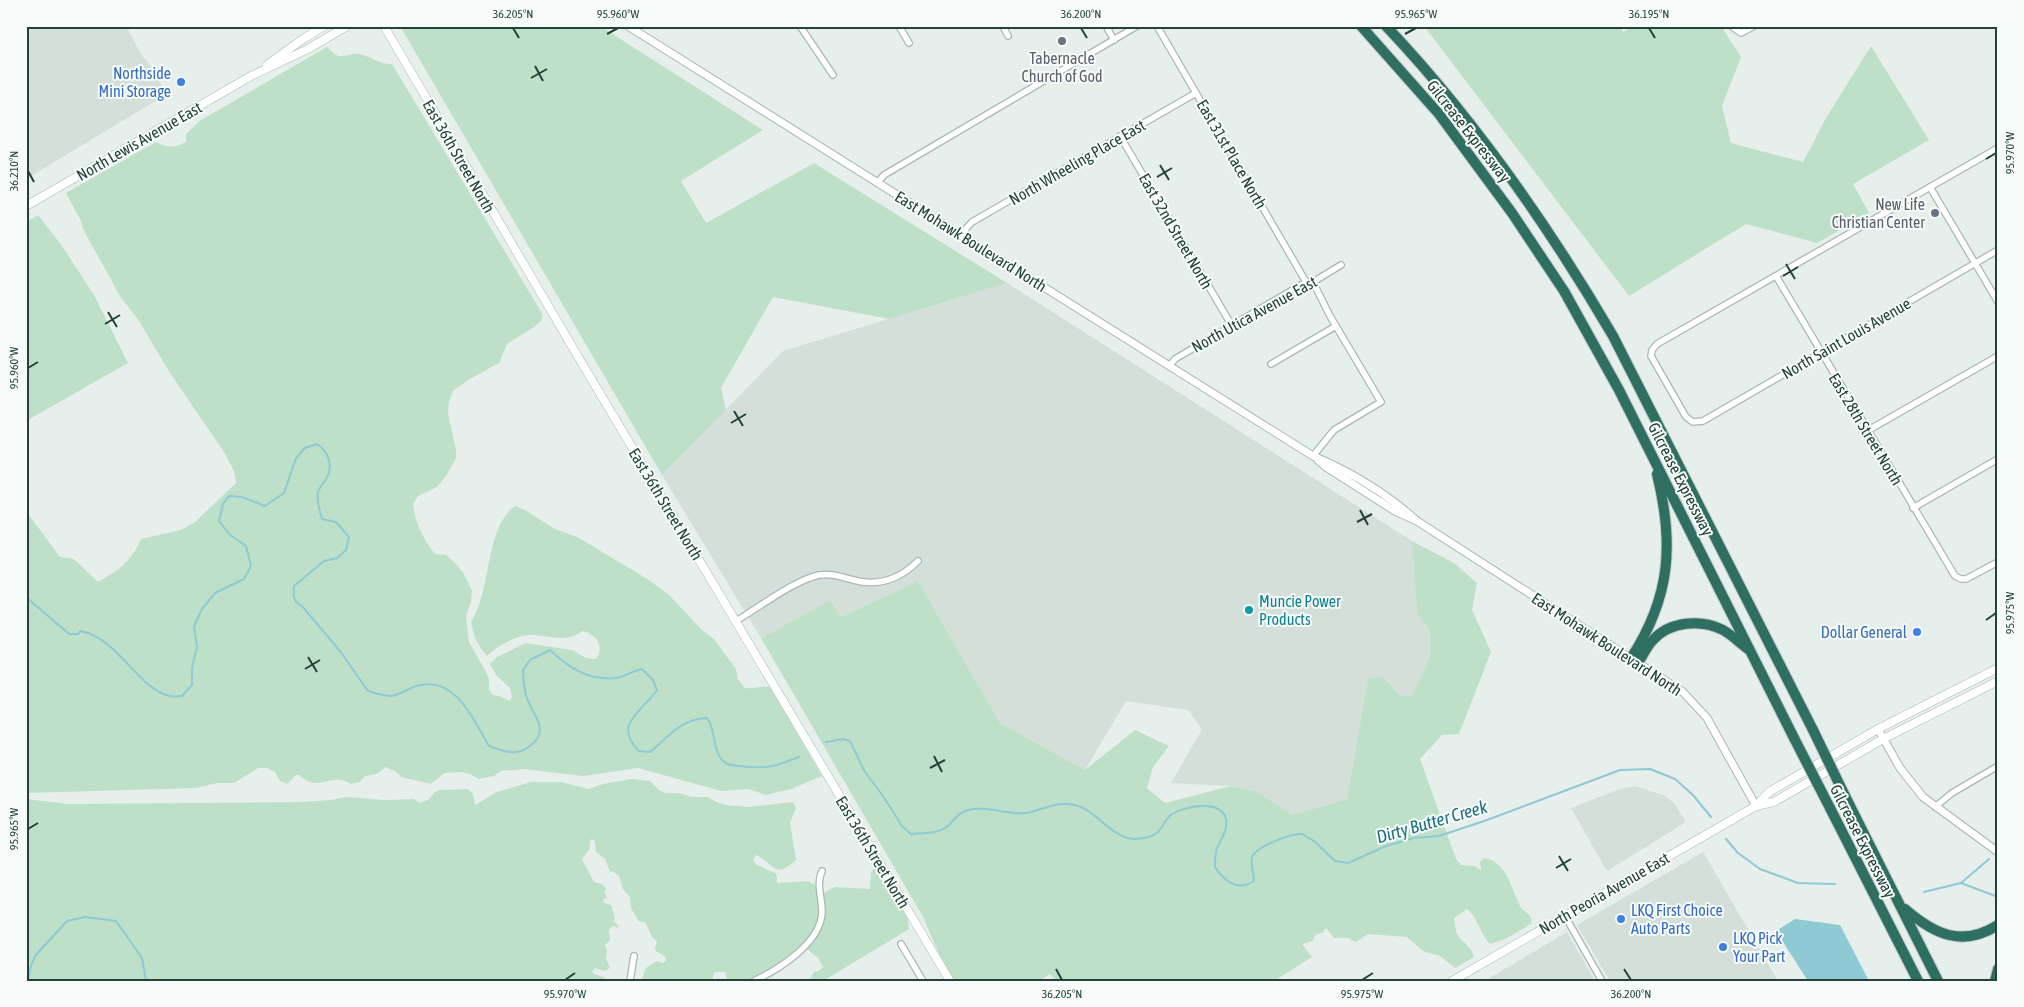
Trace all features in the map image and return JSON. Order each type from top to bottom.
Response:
[{"type":"highway","name":"Gilcrease Expressway","points":[[1361,26],[1439,114],[1512,213],[1583,324],[1651,453],[1918,981]]},
{"type":"highway","name":"Gilcrease Expressway","points":[[1386,26],[1428,72],[1477,131],[1545,225],[1613,336],[1938,981]]},
{"type":"highway","points":[[1635,661],[1659,600],[1666,563],[1666,517],[1651,453]]},
{"type":"highway","points":[[1635,661],[1659,635],[1676,626],[1692,623],[1706,624],[1721,629],[1751,652]]},
{"type":"highway","points":[[1900,905],[1922,924],[1947,935],[1972,936],[1998,925]]},
{"type":"highway","points":[[1995,981],[1998,969]]},
{"type":"main road","name":"North Lewis Avenue East","points":[[251,76],[324,26]]},
{"type":"main road","name":"North Lewis Avenue East","points":[[26,206],[251,76],[308,49],[347,26]]},
{"type":"main road","name":"East 36th Street North","points":[[384,26],[950,981]]},
{"type":"main road","name":"North Peoria Avenue East","points":[[1452,981],[1756,806],[1769,792],[1878,730],[1998,668]]},
{"type":"main road","name":"North Peoria Avenue East","points":[[1756,806],[1774,802],[1883,739],[1998,681]]},
{"type":"street","name":"East Mohawk Boulevard North","points":[[628,26],[1313,456],[1349,472],[1399,505],[1416,521],[1683,692],[1707,718],[1756,806]]},
{"type":"street","points":[[800,26],[833,75]]},
{"type":"street","points":[[899,26],[909,43]]},
{"type":"street","points":[[1002,26],[1008,36]]},
{"type":"street","points":[[1106,26],[1114,40]]},
{"type":"street","points":[[877,183],[884,175],[1137,26]]},
{"type":"street","name":"East 31st Place North","points":[[1157,26],[1306,282]]},
{"type":"street","points":[[1731,26],[1738,32],[1744,32],[1754,26]]},
{"type":"street","name":"North Wheeling Place East","points":[[960,234],[972,222],[1196,93]]},
{"type":"street","name":"East 32nd Street North","points":[[1120,136],[1232,326]]},
{"type":"street","points":[[1776,276],[1998,148]]},
{"type":"street","points":[[1930,187],[1998,302]]},
{"type":"street","name":"North Saint Louis Avenue","points":[[1776,276],[1657,344],[1652,350],[1652,360],[1686,417],[1693,422],[1703,421],[1998,250]]},
{"type":"street","name":"North Utica Avenue East","points":[[1169,366],[1175,359],[1306,282],[1313,282],[1341,265]]},
{"type":"street","name":"East 28th Street North","points":[[1776,276],[1952,572],[1960,579],[1972,577],[1998,562]]},
{"type":"street","points":[[1313,282],[1336,326],[1381,402],[1329,434],[1313,456]]},
{"type":"street","points":[[1271,364],[1336,326]]},
{"type":"street","points":[[1867,431],[1998,356]]},
{"type":"street","points":[[1913,508],[1998,459]]},
{"type":"street","points":[[736,621],[793,587],[818,576],[827,574],[869,583],[883,582],[908,571],[918,561]]},
{"type":"street","points":[[1878,730],[1911,784],[1922,797],[1998,852]]},
{"type":"street","points":[[1935,807],[1952,793],[1998,766]]},
{"type":"street","points":[[754,981],[773,971],[804,947],[816,930],[822,916],[819,880],[822,870]]},
{"type":"street","points":[[1565,916],[1602,981]]},
{"type":"street","points":[[902,944],[923,981]]},
{"type":"street","points":[[630,981],[634,956]]},
{"type":"shaded area","points":[[26,26],[126,26],[144,59],[146,59],[167,94],[26,179]]},
{"type":"shaded area","points":[[1007,283],[1412,541],[1417,612],[1430,631],[1430,658],[1412,696],[1400,696],[1383,676],[1368,680],[1347,799],[1292,815],[1256,791],[1231,786],[1171,783],[1202,729],[1188,710],[1126,701],[1085,770],[1000,723],[918,581],[841,617],[830,600],[761,638],[662,475],[783,351]]},
{"type":"shaded area","points":[[1635,786],[1663,795],[1674,803],[1686,822],[1607,871],[1571,808],[1620,789]]},
{"type":"shaded area","points":[[1703,852],[1778,981],[1610,981],[1577,925]]},
{"type":"shaded area","points":[[1567,932],[1595,981],[1484,981],[1537,950]]},
{"type":"green space","points":[[400,26],[600,26],[763,130],[681,181],[706,223],[814,163],[1007,283],[889,319],[773,297],[721,388],[726,410],[662,475]]},
{"type":"green space","points":[[1424,26],[1620,26],[1623,32],[1633,26],[1721,26],[1741,57],[1722,106],[1731,143],[1803,162],[1826,118],[1871,46],[1929,140],[1853,184],[1869,213],[1817,243],[1746,224],[1629,296]]},
{"type":"green space","points":[[327,47],[339,56],[359,54],[380,62],[392,64],[543,315],[541,321],[534,327],[507,344],[499,363],[468,380],[453,391],[449,401],[448,413],[456,458],[437,487],[418,496],[413,504],[423,537],[435,554],[446,555],[457,565],[464,574],[472,591],[471,602],[466,616],[469,642],[489,679],[489,690],[493,695],[510,701],[512,697],[510,688],[497,676],[490,664],[497,657],[526,643],[572,650],[586,658],[596,659],[600,650],[595,638],[583,631],[577,635],[565,638],[533,635],[521,636],[496,648],[487,656],[478,644],[471,622],[483,593],[498,528],[505,516],[515,506],[525,510],[553,528],[579,538],[649,580],[669,595],[702,630],[714,639],[736,669],[738,679],[745,688],[770,687],[822,776],[791,789],[766,795],[748,789],[721,791],[638,768],[583,776],[524,769],[501,771],[494,776],[479,779],[461,772],[444,773],[431,784],[401,777],[395,771],[385,767],[376,774],[365,776],[360,782],[351,784],[337,780],[313,783],[296,775],[287,784],[280,781],[275,772],[267,768],[258,768],[234,783],[217,783],[196,788],[26,793],[26,511],[60,557],[74,559],[98,582],[129,560],[141,539],[181,530],[195,522],[236,483],[234,471],[224,452],[170,373],[139,321],[120,296],[83,229],[81,221],[66,193],[156,142],[171,147],[186,142],[186,134],[201,120]]},
{"type":"green space","points":[[38,215],[62,246],[94,295],[128,363],[26,421],[26,222]]},
{"type":"green space","points":[[1412,541],[1454,563],[1477,583],[1472,610],[1491,652],[1459,734],[1442,735],[1420,759],[1456,859],[1461,865],[1474,866],[1481,870],[1480,862],[1484,858],[1492,860],[1503,870],[1520,906],[1531,918],[1531,924],[1505,939],[1490,944],[1474,916],[1467,909],[1454,918],[1455,926],[1457,934],[1471,950],[1474,957],[1455,968],[1440,956],[1423,951],[1407,937],[1368,934],[1356,942],[1348,938],[1334,938],[1326,928],[1322,933],[1315,935],[1313,941],[1302,944],[1312,957],[1274,981],[1057,981],[1050,974],[1039,981],[955,981],[941,958],[923,917],[761,638],[830,600],[841,617],[918,581],[1000,723],[1085,770],[1135,730],[1169,746],[1153,767],[1147,788],[1165,803],[1231,786],[1256,791],[1292,815],[1347,799],[1368,679],[1383,676],[1400,696],[1412,696],[1430,658],[1430,631],[1417,613]]},
{"type":"green space","points":[[632,779],[650,781],[659,790],[666,793],[679,793],[692,797],[708,797],[726,805],[748,807],[793,802],[796,808],[790,823],[796,860],[779,870],[756,855],[753,860],[757,865],[775,873],[777,883],[808,881],[815,885],[819,908],[818,918],[810,935],[770,970],[751,980],[728,981],[725,972],[715,972],[713,981],[641,981],[646,968],[657,961],[663,963],[666,961],[666,958],[656,951],[657,941],[652,937],[645,922],[638,921],[631,908],[630,897],[623,889],[619,876],[612,871],[610,872],[605,859],[596,852],[595,841],[591,839],[589,850],[582,859],[594,882],[605,886],[606,891],[604,891],[607,898],[603,899],[604,903],[611,905],[615,918],[614,921],[618,926],[618,928],[613,926],[609,930],[610,940],[605,945],[607,951],[606,959],[610,968],[604,971],[595,968],[592,972],[604,977],[606,981],[26,981],[26,799],[68,804],[304,802],[346,797],[385,800],[414,799],[420,803],[428,800],[435,792],[440,790],[468,789],[473,794],[475,805],[497,792],[531,782],[561,782],[589,789],[603,784]]},
{"type":"green space","points":[[875,867],[880,869],[907,916],[909,929],[823,981],[809,981],[814,972],[819,971],[823,967],[819,959],[807,949],[813,943],[822,923],[823,893],[835,887],[870,889],[871,872]]},
{"type":"water","points":[[1795,919],[1840,925],[1869,981],[1808,981],[1776,931]]},
{"type":"waterway","name":"Dirty Butter Creek","points":[[26,597],[69,634],[78,634],[80,631],[93,635],[105,643],[147,684],[158,691],[171,696],[182,696],[192,685],[192,668],[197,647],[194,626],[202,609],[215,593],[244,579],[251,566],[246,546],[230,535],[219,521],[223,504],[229,496],[242,497],[265,506],[284,493],[296,458],[305,448],[317,444],[324,450],[330,466],[327,477],[318,492],[322,519],[336,522],[349,537],[346,550],[337,558],[324,561],[294,586],[294,598],[340,651],[368,691],[391,696],[421,685],[434,685],[445,688],[463,704],[489,746],[510,752],[520,751],[530,746],[536,740],[540,729],[526,695],[523,670],[530,660],[550,650],[572,668],[588,675],[616,678],[642,669],[653,680],[657,690],[632,719],[629,726],[628,733],[631,742],[639,751],[650,752],[682,725],[707,718],[711,725],[719,756],[730,765],[767,767],[799,757]]},
{"type":"waterway","name":"Dirty Butter Creek","points":[[826,742],[843,739],[850,741],[865,772],[902,826],[911,834],[930,833],[944,829],[960,813],[973,809],[1026,813],[1056,805],[1068,804],[1089,812],[1125,837],[1139,839],[1155,834],[1170,816],[1178,811],[1202,806],[1217,809],[1223,813],[1226,823],[1225,831],[1216,850],[1215,867],[1223,877],[1237,885],[1248,884],[1254,881],[1252,857],[1255,853],[1274,841],[1290,836],[1302,834],[1314,841],[1335,861],[1348,863],[1386,846],[1414,838],[1439,836],[1487,820],[1620,770],[1650,769],[1675,779],[1693,795],[1711,817]]},
{"type":"waterway","name":"Dirty Butter Creek","points":[[1726,839],[1738,853],[1760,869],[1798,883],[1835,884]]},
{"type":"waterway","name":"Dirty Butter Creek","points":[[1924,892],[1961,883],[1989,859]]},
{"type":"waterway","points":[[1961,883],[1998,897]]},
{"type":"waterway","points":[[28,981],[35,956],[67,921],[85,917],[116,921],[142,958],[146,981]]},
{"type":"place","name":"Tabernacle Church of God","points":[[1062,41]]},
{"type":"place","name":"Northside Mini Storage","points":[[181,82]]},
{"type":"place","name":"New Life Christian Center","points":[[1935,213]]},
{"type":"place","name":"Muncie Power Products","points":[[1249,610]]},
{"type":"place","name":"Dollar General","points":[[1917,632]]},
{"type":"place","name":"LKQ First Choice Auto Parts","points":[[1621,919]]},
{"type":"place","name":"LKQ Pick Your Part","points":[[1723,947]]}]
